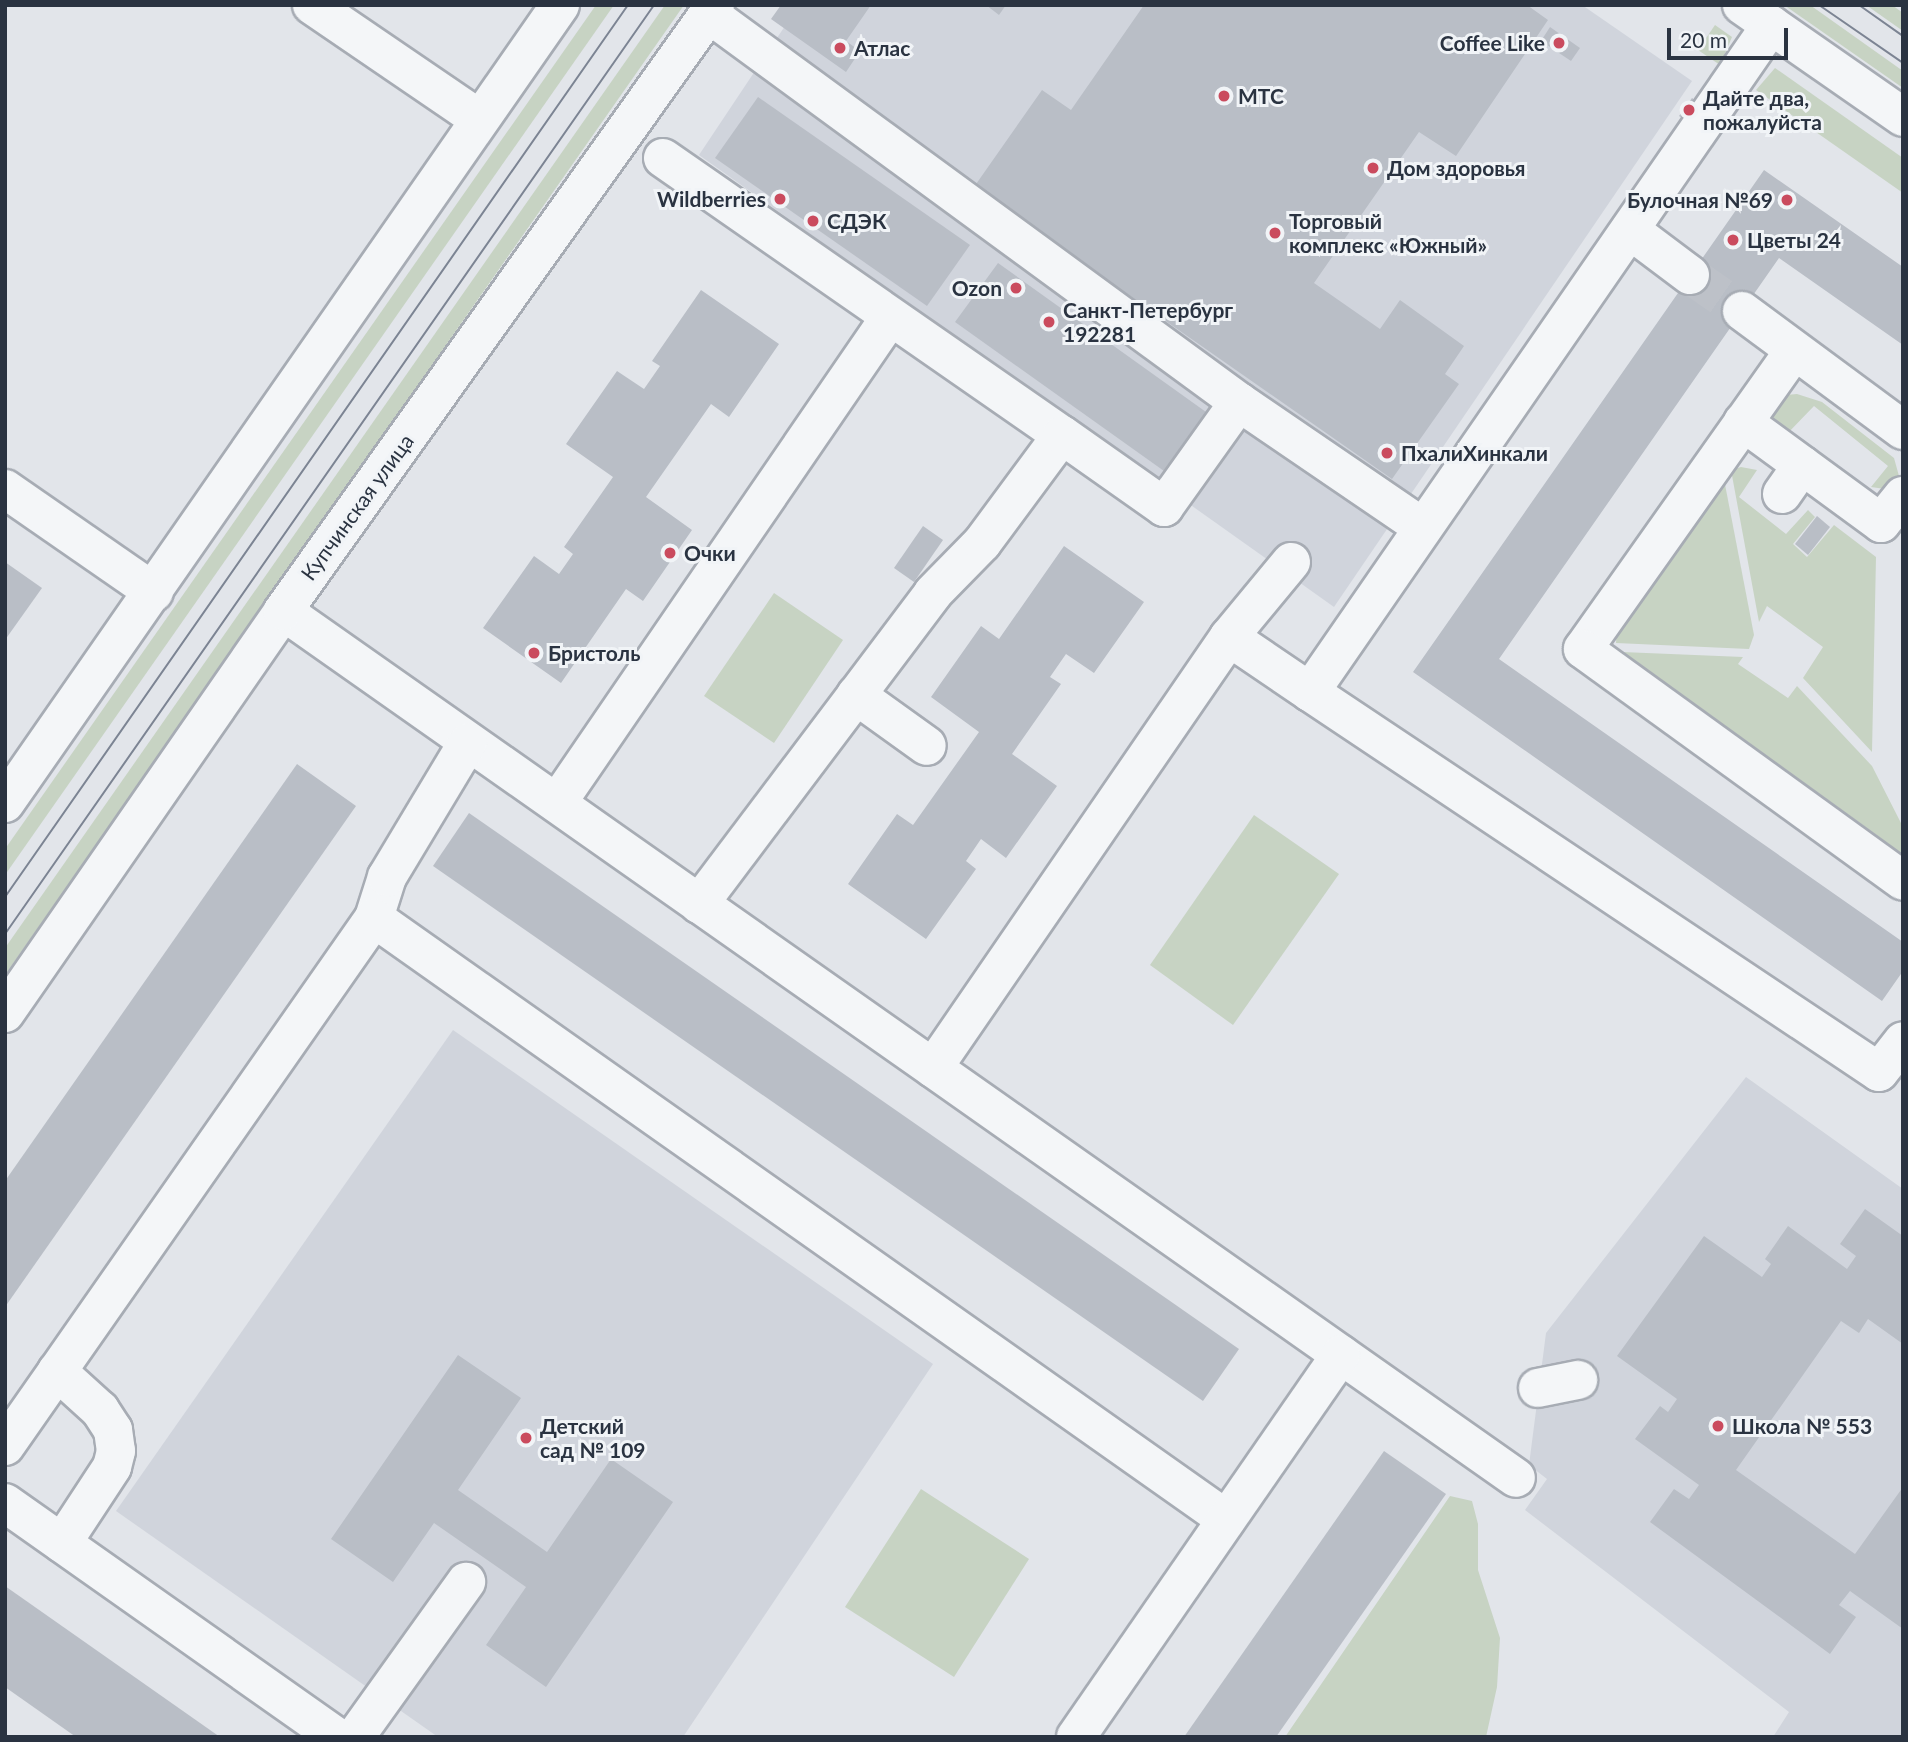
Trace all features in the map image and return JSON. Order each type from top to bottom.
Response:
[{"type":"street","points":[[312,5],[480,120]]},
{"type":"street","points":[[5,803],[560,5]]},
{"type":"street","points":[[712,10],[1238,402],[1422,527]]},
{"type":"street","name":"Купчинская улица","points":[[5,1013],[283,611],[712,10]]},
{"type":"street","points":[[1310,692],[1630,230],[1757,15],[1903,117]]},
{"type":"street","points":[[663,158],[1164,507],[1238,402]]},
{"type":"street","points":[[1630,230],[1690,275]]},
{"type":"street","points":[[1742,311],[1903,430]]},
{"type":"street","points":[[557,803],[891,317]]},
{"type":"street","points":[[1794,351],[1583,649],[1903,881]]},
{"type":"street","points":[[1744,422],[1792,480],[1881,523],[1903,496]]},
{"type":"street","points":[[699,904],[933,593],[982,543],[1062,435]]},
{"type":"street","points":[[5,489],[154,592]]},
{"type":"street","points":[[933,1068],[1229,637],[1292,562]]},
{"type":"street","points":[[283,611],[1516,1478]]},
{"type":"street","points":[[1229,637],[1879,1072],[1903,1041]]},
{"type":"street","points":[[856,695],[927,746]]},
{"type":"street","points":[[5,1446],[374,918],[387,877],[468,742]]},
{"type":"street","points":[[374,918],[1226,1519]]},
{"type":"street","points":[[1076,1737],[1340,1355]]},
{"type":"street","points":[[57,1371],[100,1410],[113,1430],[116,1451],[112,1467],[62,1544]]},
{"type":"street","points":[[1538,1388],[1578,1380]]},
{"type":"street","points":[[5,1503],[337,1737]]},
{"type":"street","points":[[355,1737],[466,1582]]},
{"type":"shaded area","points":[[799,5],[1582,5],[1692,81],[1334,607],[699,155]]},
{"type":"shaded area","name":"Детский сад № 109","points":[[453,1030],[933,1364],[683,1737],[438,1737],[116,1511]]},
{"type":"shaded area","name":"Школа № 553","points":[[1746,1077],[1903,1189],[1903,1737],[1773,1737],[1789,1712],[1525,1510],[1547,1479],[1529,1465],[1546,1333]]},
{"type":"green space","points":[[596,5],[614,5],[5,875],[5,849]]},
{"type":"green space","points":[[665,5],[684,5],[5,975],[5,948]]},
{"type":"green space","points":[[1784,5],[1810,5],[1903,71],[1903,88]]},
{"type":"green space","points":[[1866,5],[1892,5],[1903,13],[1903,31]]},
{"type":"green space","points":[[1715,25],[1732,37],[1720,65],[1698,50]]},
{"type":"green space","points":[[1775,68],[1903,158],[1903,193],[1756,90]]},
{"type":"green space","points":[[1797,394],[1822,402],[1894,458],[1899,476],[1894,483],[1885,489],[1871,487],[1888,466],[1814,406],[1785,436],[1768,408],[1786,395]]},
{"type":"green space","points":[[1741,467],[1757,470],[1739,497],[1786,534],[1808,510],[1815,517],[1793,544],[1807,557],[1834,525],[1876,557],[1872,752],[1803,678],[1823,647],[1767,606],[1759,622],[1731,470]]},
{"type":"green space","points":[[1723,474],[1754,635],[1749,649],[1616,643],[1617,623]]},
{"type":"green space","points":[[774,593],[843,640],[774,743],[704,696]]},
{"type":"green space","points":[[1622,652],[1743,657],[1738,664],[1788,698],[1797,686],[1872,766],[1903,827],[1903,867],[1887,855],[1882,839]]},
{"type":"green space","points":[[1254,815],[1339,874],[1233,1025],[1150,965]]},
{"type":"green space","points":[[921,1489],[1029,1559],[954,1677],[845,1607]]},
{"type":"green space","points":[[1450,1496],[1472,1501],[1478,1524],[1478,1570],[1500,1638],[1497,1687],[1486,1737],[1285,1737]]},
{"type":"building","points":[[781,5],[871,5],[846,41],[860,51],[846,72],[771,19]]},
{"type":"building","points":[[986,5],[1006,5],[999,15]]},
{"type":"building","points":[[1144,5],[1527,5],[1548,20],[1456,156],[1419,132],[1314,283],[1380,329],[1400,300],[1464,346],[1445,374],[1459,384],[1392,479],[974,187],[1042,90],[1071,110]]},
{"type":"building","points":[[1550,27],[1580,48],[1571,61],[1541,41]]},
{"type":"building","points":[[758,97],[970,245],[927,306],[715,158]]},
{"type":"building","name":"Дайте два, пожалуйста","points":[[1692,98],[1699,103],[1686,121],[1679,116]]},
{"type":"building","points":[[1764,170],[1903,267],[1903,345],[1779,258],[1499,659],[1903,942],[1903,971],[1882,1001],[1413,672]]},
{"type":"building","points":[[998,263],[1206,412],[1164,471],[955,322]]},
{"type":"building","points":[[701,290],[779,344],[729,417],[711,404],[646,497],[692,530],[643,601],[626,589],[561,683],[483,628],[534,556],[559,574],[573,554],[564,547],[613,477],[566,444],[617,371],[644,389],[660,366],[652,361]]},
{"type":"building","points":[[1817,516],[1830,527],[1808,555],[1795,544]]},
{"type":"building","points":[[923,526],[943,540],[914,582],[894,568]]},
{"type":"building","points":[[1064,546],[1144,602],[1094,673],[1066,654],[1050,677],[1061,684],[1012,754],[1057,786],[1006,858],[981,839],[966,861],[976,869],[926,939],[848,884],[897,814],[913,825],[979,732],[931,697],[981,626],[999,639]]},
{"type":"building","points":[[5,562],[42,588],[5,640]]},
{"type":"building","points":[[297,764],[356,806],[5,1307],[5,1181]]},
{"type":"building","points":[[469,813],[1239,1349],[1203,1401],[433,866]]},
{"type":"building","points":[[1865,1209],[1903,1236],[1903,1344],[1868,1319],[1859,1333],[1841,1321],[1736,1470],[1855,1554],[1903,1487],[1903,1629],[1850,1591],[1839,1605],[1856,1617],[1830,1654],[1650,1522],[1674,1489],[1689,1499],[1699,1485],[1635,1439],[1660,1406],[1668,1412],[1677,1399],[1617,1356],[1704,1236],[1762,1277],[1771,1264],[1765,1259],[1788,1226],[1847,1269],[1856,1256],[1840,1244]]},
{"type":"building","points":[[458,1355],[521,1398],[458,1490],[547,1552],[611,1459],[673,1502],[546,1687],[486,1645],[526,1587],[434,1523],[393,1582],[331,1539]]},
{"type":"building","points":[[1384,1451],[1446,1494],[1276,1737],[1184,1737]]},
{"type":"building","points":[[5,1586],[220,1737],[76,1737],[5,1687]]},
{"type":"tunnel","points":[[1690,275],[1742,311]]},
{"type":"tram line","points":[[5,897],[628,5]]},
{"type":"tram line","points":[[5,934],[654,5]]},
{"type":"tram line","points":[[1819,5],[1903,63]]},
{"type":"tram line","points":[[1859,5],[1903,36]]},
{"type":"place","name":"Coffee Like","points":[[1559,43]]},
{"type":"place","name":"Атлас","points":[[840,48]]},
{"type":"place","name":"МТС","points":[[1224,96]]},
{"type":"place","name":"Дайте два, пожалуйста","points":[[1689,110]]},
{"type":"place","name":"Дом здоровья","points":[[1373,168]]},
{"type":"place","name":"Wildberries","points":[[780,199]]},
{"type":"place","name":"Булочная №69","points":[[1787,200]]},
{"type":"place","name":"СДЭК","points":[[813,221]]},
{"type":"place","name":"Торговый комплекс «Южный»","points":[[1275,233]]},
{"type":"place","name":"Цветы 24","points":[[1733,240]]},
{"type":"place","name":"Ozon","points":[[1016,288]]},
{"type":"place","name":"Санкт-Петербург 192281","points":[[1049,322]]},
{"type":"place","name":"ПхалиХинкали","points":[[1387,453]]},
{"type":"place","name":"Очки","points":[[670,553]]},
{"type":"place","name":"Бристоль","points":[[534,653]]},
{"type":"place","name":"Школа № 553","points":[[1718,1426]]},
{"type":"place","name":"Детский сад № 109","points":[[526,1438]]}]
